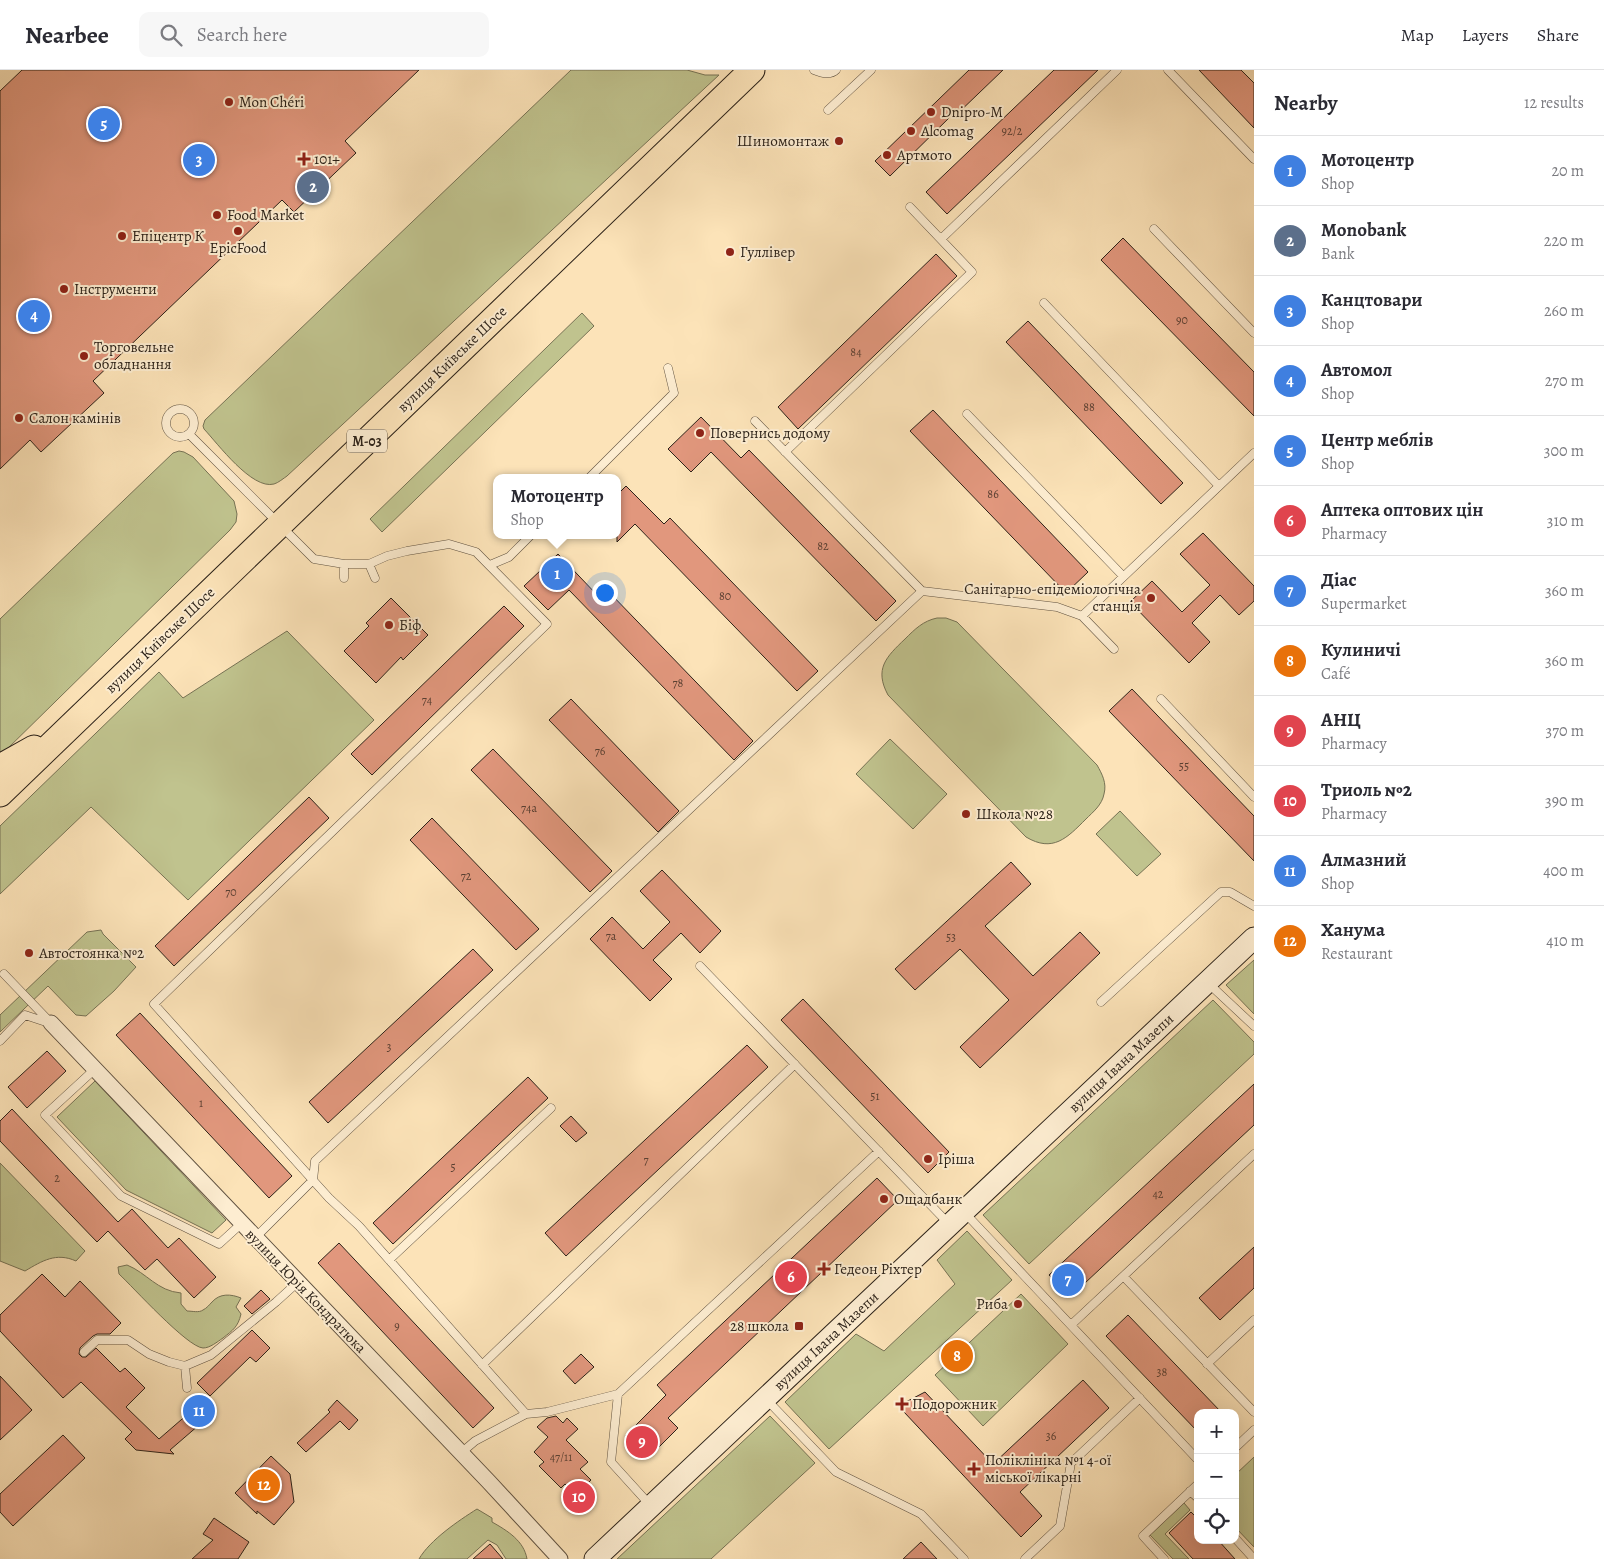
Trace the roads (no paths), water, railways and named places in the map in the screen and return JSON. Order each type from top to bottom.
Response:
[{"type":"highway","name":"вулиця Київське Шосе","points":[[0,794],[752,70]]},
{"type":"highway","points":[[0,767],[26,754],[83,714]]},
{"type":"main road","name":"вулиця Івана Мазепи","points":[[595,1559],[1254,938]]},
{"type":"street","name":"вулиця Юрія Кондратюка","points":[[51,1023],[489,1482],[560,1559]]},
{"type":"lane","points":[[814,70],[822,74],[833,73],[836,70]]},
{"type":"lane","points":[[828,110],[871,70]]},
{"type":"lane","points":[[941,239],[1117,70]]},
{"type":"lane","points":[[1168,70],[1254,159]]},
{"type":"lane","points":[[785,452],[972,272],[910,206]]},
{"type":"lane","points":[[1154,229],[1254,333]]},
{"type":"lane","points":[[1044,302],[1219,486]]},
{"type":"lane","points":[[593,474],[674,393],[668,368]]},
{"type":"lane","points":[[967,414],[1123,576]]},
{"type":"lane","points":[[755,421],[922,591],[1057,607],[1082,616],[1114,649]]},
{"type":"lane","points":[[189,434],[314,559],[344,564],[369,564],[387,556],[449,544],[476,552],[547,624],[154,1004],[329,1198],[359,1226],[526,1414]]},
{"type":"lane","points":[[1082,616],[1254,453]]},
{"type":"lane","points":[[490,566],[509,557],[527,539]]},
{"type":"lane","points":[[344,564],[344,578]]},
{"type":"lane","points":[[369,564],[375,578]]},
{"type":"lane","points":[[256,1237],[313,1180],[315,1161],[922,591]]},
{"type":"lane","points":[[1161,699],[1254,797]]},
{"type":"lane","points":[[1101,1002],[1221,892],[1230,892],[1254,906]]},
{"type":"lane","points":[[700,966],[880,1151],[957,1218],[1071,1325],[1194,1456]]},
{"type":"lane","points":[[4,974],[51,1023]]},
{"type":"lane","points":[[1207,982],[1254,1026]]},
{"type":"lane","points":[[0,1040],[25,1015],[51,1023]]},
{"type":"lane","points":[[482,1365],[795,1064]]},
{"type":"lane","points":[[95,1069],[45,1115],[121,1196],[219,1244],[242,1223]]},
{"type":"lane","points":[[389,1260],[551,1108]]},
{"type":"lane","points":[[461,1453],[475,1441],[526,1414],[547,1412],[618,1394],[880,1151]]},
{"type":"lane","points":[[1071,1325],[1254,1154]]},
{"type":"lane","points":[[1124,1276],[1254,1412]]},
{"type":"lane","points":[[84,1352],[97,1340],[128,1340],[150,1354],[185,1366],[211,1355],[298,1282]]},
{"type":"lane","points":[[1207,1364],[1254,1320]]},
{"type":"lane","points":[[185,1366],[187,1388]]},
{"type":"lane","points":[[618,1394],[611,1462],[651,1506]]},
{"type":"lane","points":[[1025,1559],[1060,1526],[1071,1464],[1140,1398]]},
{"type":"lane","points":[[765,1399],[836,1472],[921,1514],[964,1559]]},
{"type":"lane","points":[[1239,1444],[1254,1430]]},
{"type":"lane","points":[[1164,1559],[1143,1536],[1194,1487]]},
{"type":"lane","points":[[1190,1490],[1194,1494]]},
{"type":"lane","points":[[1239,1542],[1254,1558]]},
{"type":"place","name":"Mon Chéri","points":[[229,102]]},
{"type":"place","name":"Dnipro-M","points":[[931,112]]},
{"type":"place","name":"Центр меблів","points":[[104,124]]},
{"type":"place","name":"Alcomag","points":[[911,131]]},
{"type":"place","name":"Шиномонтаж","points":[[839,141]]},
{"type":"place","name":"Артмото","points":[[887,155]]},
{"type":"place","name":"101+","points":[[304,159]]},
{"type":"place","name":"Канцтовари","points":[[199,160]]},
{"type":"place","name":"Monobank","points":[[313,187]]},
{"type":"place","name":"Food Market","points":[[217,215]]},
{"type":"place","name":"EpicFood","points":[[238,231]]},
{"type":"place","name":"Епіцентр К","points":[[122,236]]},
{"type":"place","name":"Гуллівер","points":[[730,252]]},
{"type":"place","name":"Інструменти","points":[[64,289]]},
{"type":"place","name":"Автомол","points":[[34,316]]},
{"type":"place","name":"Торговельне обладнання","points":[[84,356]]},
{"type":"place","name":"Салон камінів","points":[[19,418]]},
{"type":"place","name":"Повернись додому","points":[[700,433]]},
{"type":"place","name":"Мотоцентр","points":[[557,574]]},
{"type":"place","name":"Санітарно-епідеміологічна станція","points":[[1151,598]]},
{"type":"place","name":"Біф","points":[[389,625]]},
{"type":"place","name":"Школа №28","points":[[966,814]]},
{"type":"place","name":"Автостоянка №2","points":[[29,953]]},
{"type":"place","name":"Іріша","points":[[928,1159]]},
{"type":"place","name":"Ощадбанк","points":[[884,1199]]},
{"type":"place","name":"Гедеон Ріхтер","points":[[824,1269]]},
{"type":"place","name":"Аптека оптових цін","points":[[791,1277]]},
{"type":"place","name":"Діас","points":[[1068,1280]]},
{"type":"place","name":"Риба","points":[[1018,1304]]},
{"type":"place","name":"28 школа","points":[[799,1326]]},
{"type":"place","name":"Кулиничі","points":[[957,1356]]},
{"type":"place","name":"Подорожник","points":[[902,1404]]},
{"type":"place","name":"Алмазний","points":[[199,1411]]},
{"type":"place","name":"АНЦ","points":[[642,1442]]},
{"type":"place","name":"Поліклініка №1 4-ої міської лікарні","points":[[974,1469]]},
{"type":"place","name":"Ханума","points":[[264,1485]]},
{"type":"place","name":"Триоль №2","points":[[579,1497]]}]
